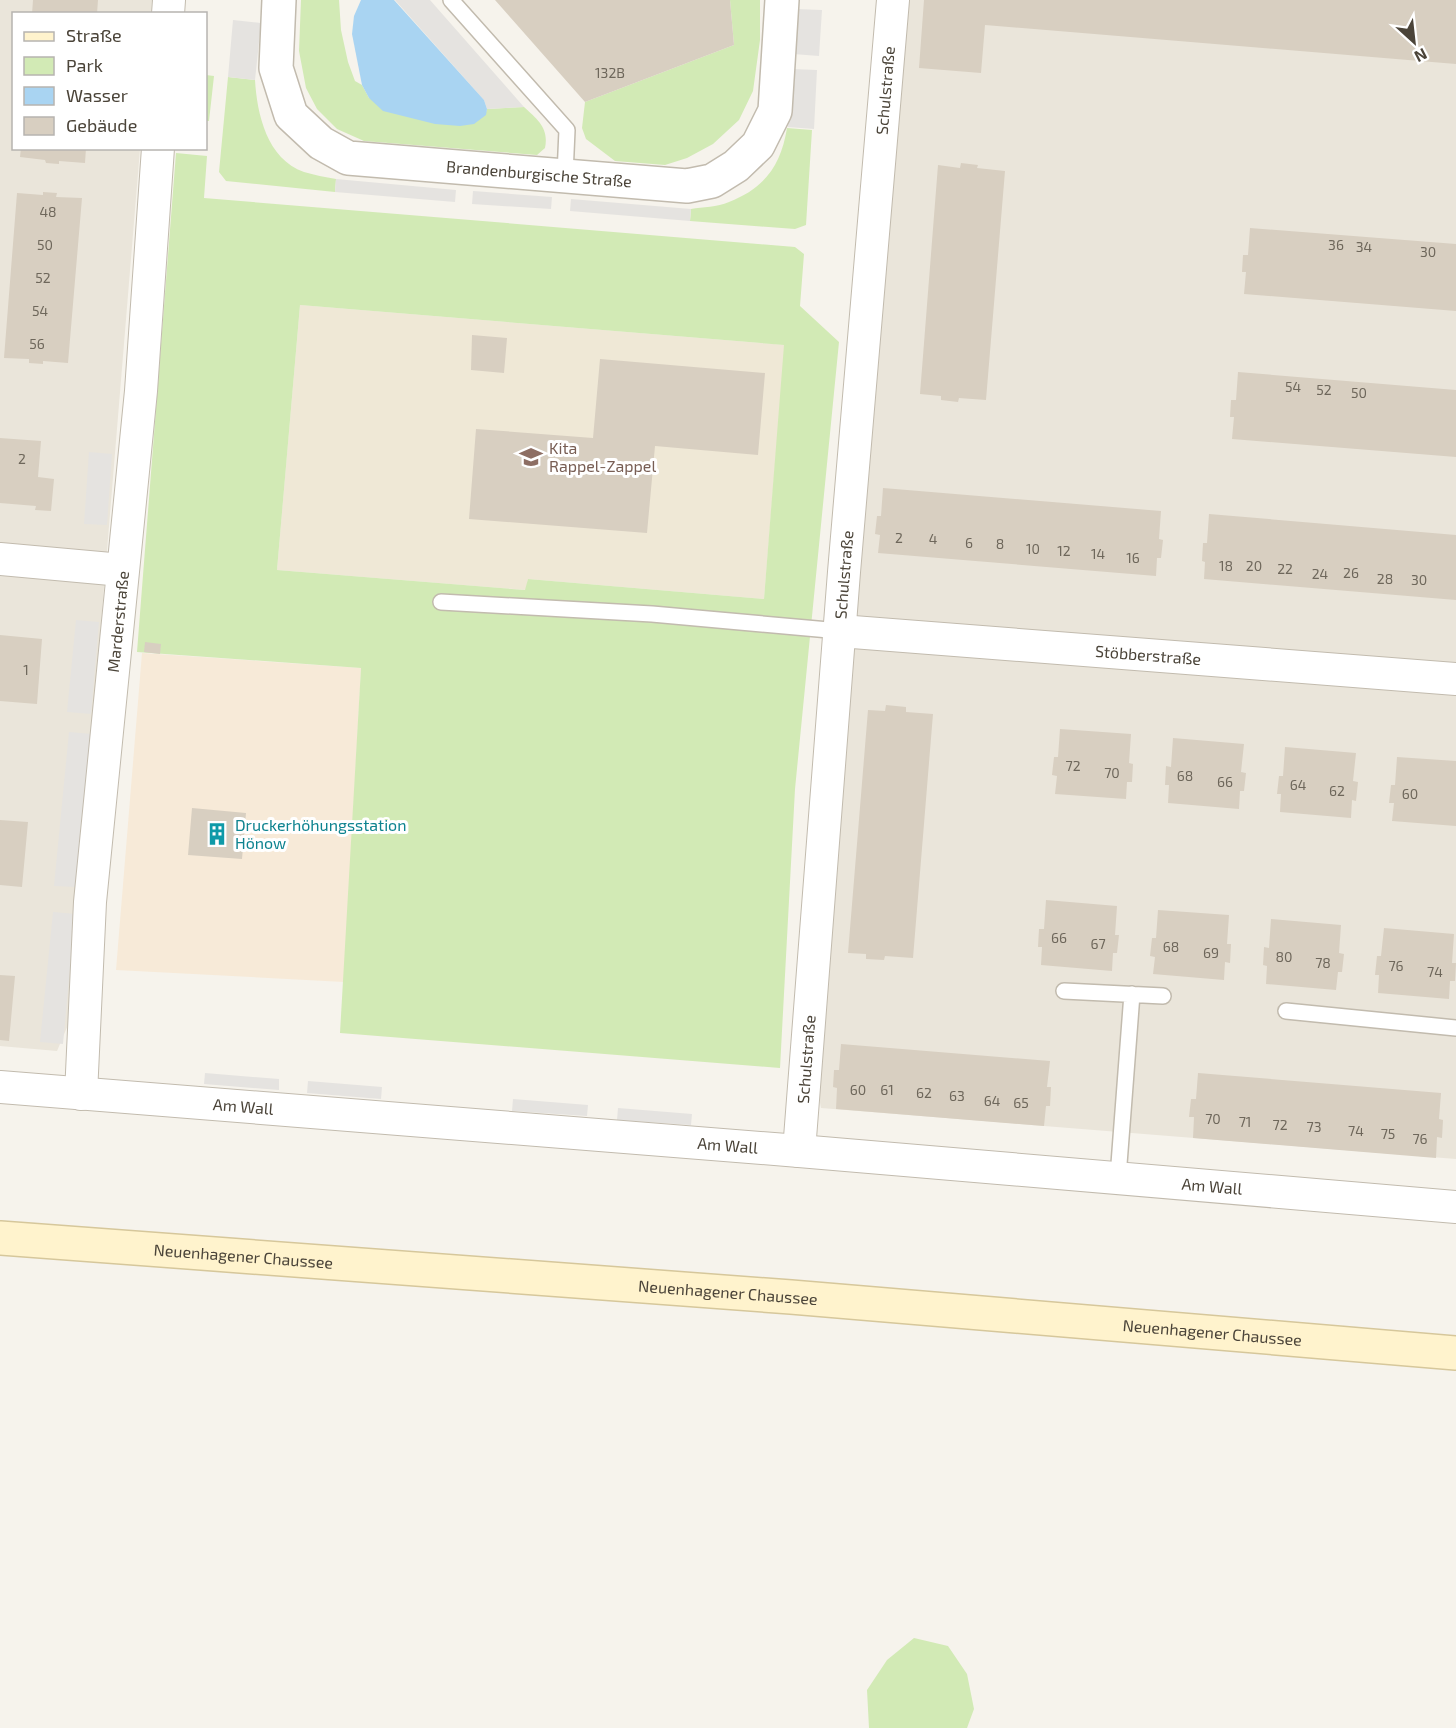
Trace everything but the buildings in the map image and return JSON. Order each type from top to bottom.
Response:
[{"type":"main road","name":"Neuenhagener Chaussee","points":[[0,1238],[791,1297],[1456,1353]]},
{"type":"street","name":"Brandenburgische Straße","points":[[279,0],[276,68],[291,115],[321,143],[348,158],[687,186],[712,181],[736,166],[758,145],[775,111],[782,0]]},
{"type":"street","name":"Schulstraße","points":[[799,1151],[893,0]]},
{"type":"street","name":"Marderstraße","points":[[81,1094],[90,902],[141,391],[158,150]]},
{"type":"street","points":[[0,559],[122,570]]},
{"type":"street","name":"Stöbberstraße","points":[[840,632],[1456,680]]},
{"type":"street","name":"Am Wall","points":[[0,1087],[1118,1177],[1456,1207]]},
{"type":"lane","points":[[452,0],[567,130],[565,175]]},
{"type":"lane","points":[[441,602],[652,614],[840,632]]},
{"type":"lane","points":[[1064,991],[1163,996]]},
{"type":"lane","points":[[1118,1177],[1132,994]]},
{"type":"lane","points":[[1286,1011],[1456,1028]]},
{"type":"shaded area","points":[[0,0],[152,0],[151,12],[12,12],[12,150],[140,150],[68,1025],[57,1051],[0,1046]]},
{"type":"shaded area","points":[[395,0],[430,0],[524,107],[487,109],[484,100]]},
{"type":"shaded area","points":[[907,0],[1456,0],[1456,1159],[821,1108],[817,1086]]},
{"type":"shaded area","points":[[796,9],[822,10],[819,56],[793,54]]},
{"type":"shaded area","points":[[233,20],[261,23],[255,80],[228,77]]},
{"type":"shaded area","points":[[792,69],[817,70],[814,129],[788,127]]},
{"type":"shaded area","points":[[336,179],[456,190],[455,202],[335,192]]},
{"type":"shaded area","points":[[473,191],[552,197],[551,209],[472,204]]},
{"type":"shaded area","points":[[571,199],[691,209],[690,221],[570,211]]},
{"type":"shaded area","name":"Kita Rappel-Zappel","points":[[300,305],[785,345],[764,599],[528,579],[526,590],[277,570]]},
{"type":"shaded area","points":[[89,452],[112,454],[107,525],[84,524]]},
{"type":"shaded area","points":[[76,620],[99,622],[91,714],[67,712]]},
{"type":"shaded area","points":[[142,653],[361,668],[344,982],[116,970]]},
{"type":"shaded area","points":[[69,732],[91,734],[77,887],[54,886]]},
{"type":"shaded area","points":[[53,912],[75,914],[63,1044],[40,1042]]},
{"type":"shaded area","points":[[205,1073],[279,1079],[279,1090],[204,1084]]},
{"type":"shaded area","points":[[308,1081],[382,1087],[381,1099],[307,1093]]},
{"type":"shaded area","points":[[513,1099],[588,1105],[587,1116],[512,1111]]},
{"type":"shaded area","points":[[618,1108],[692,1114],[691,1125],[617,1120]]},
{"type":"green space","points":[[301,0],[339,0],[341,30],[348,62],[355,81],[362,85],[369,98],[485,115],[487,109],[524,107],[538,120],[544,130],[545,148],[537,155],[364,141],[337,129],[317,109],[306,88],[299,51]]},
{"type":"green space","points":[[730,0],[760,0],[760,40],[753,91],[739,120],[713,144],[687,158],[665,165],[615,161],[586,139],[582,128],[585,102],[734,45]]},
{"type":"green space","points":[[207,75],[214,76],[209,121],[207,121]]},
{"type":"green space","points":[[228,77],[255,80],[258,107],[266,134],[273,146],[291,166],[304,172],[336,179],[335,192],[226,181],[219,172]]},
{"type":"green space","points":[[787,128],[812,130],[806,225],[795,229],[690,221],[691,209],[729,202],[762,182],[776,164]]},
{"type":"green space","points":[[176,153],[207,156],[204,198],[795,247],[804,254],[800,306],[839,342],[795,789],[780,1068],[340,1033],[361,668],[137,652]],"holes":[[[300,305],[784,345],[764,599],[528,579],[525,590],[277,570]]]},
{"type":"green space","points":[[914,1638],[948,1646],[967,1674],[974,1709],[967,1728],[869,1728],[867,1690],[887,1660]]},
{"type":"water","points":[[361,0],[394,0],[484,100],[486,115],[474,124],[460,126],[435,124],[383,111],[369,98],[362,85],[352,34],[354,16]]},
{"type":"place","name":"Kita Rappel-Zappel","points":[[531,457]]},
{"type":"place","name":"Druckerhöhungsstation Hönow","points":[[217,834]]}]
